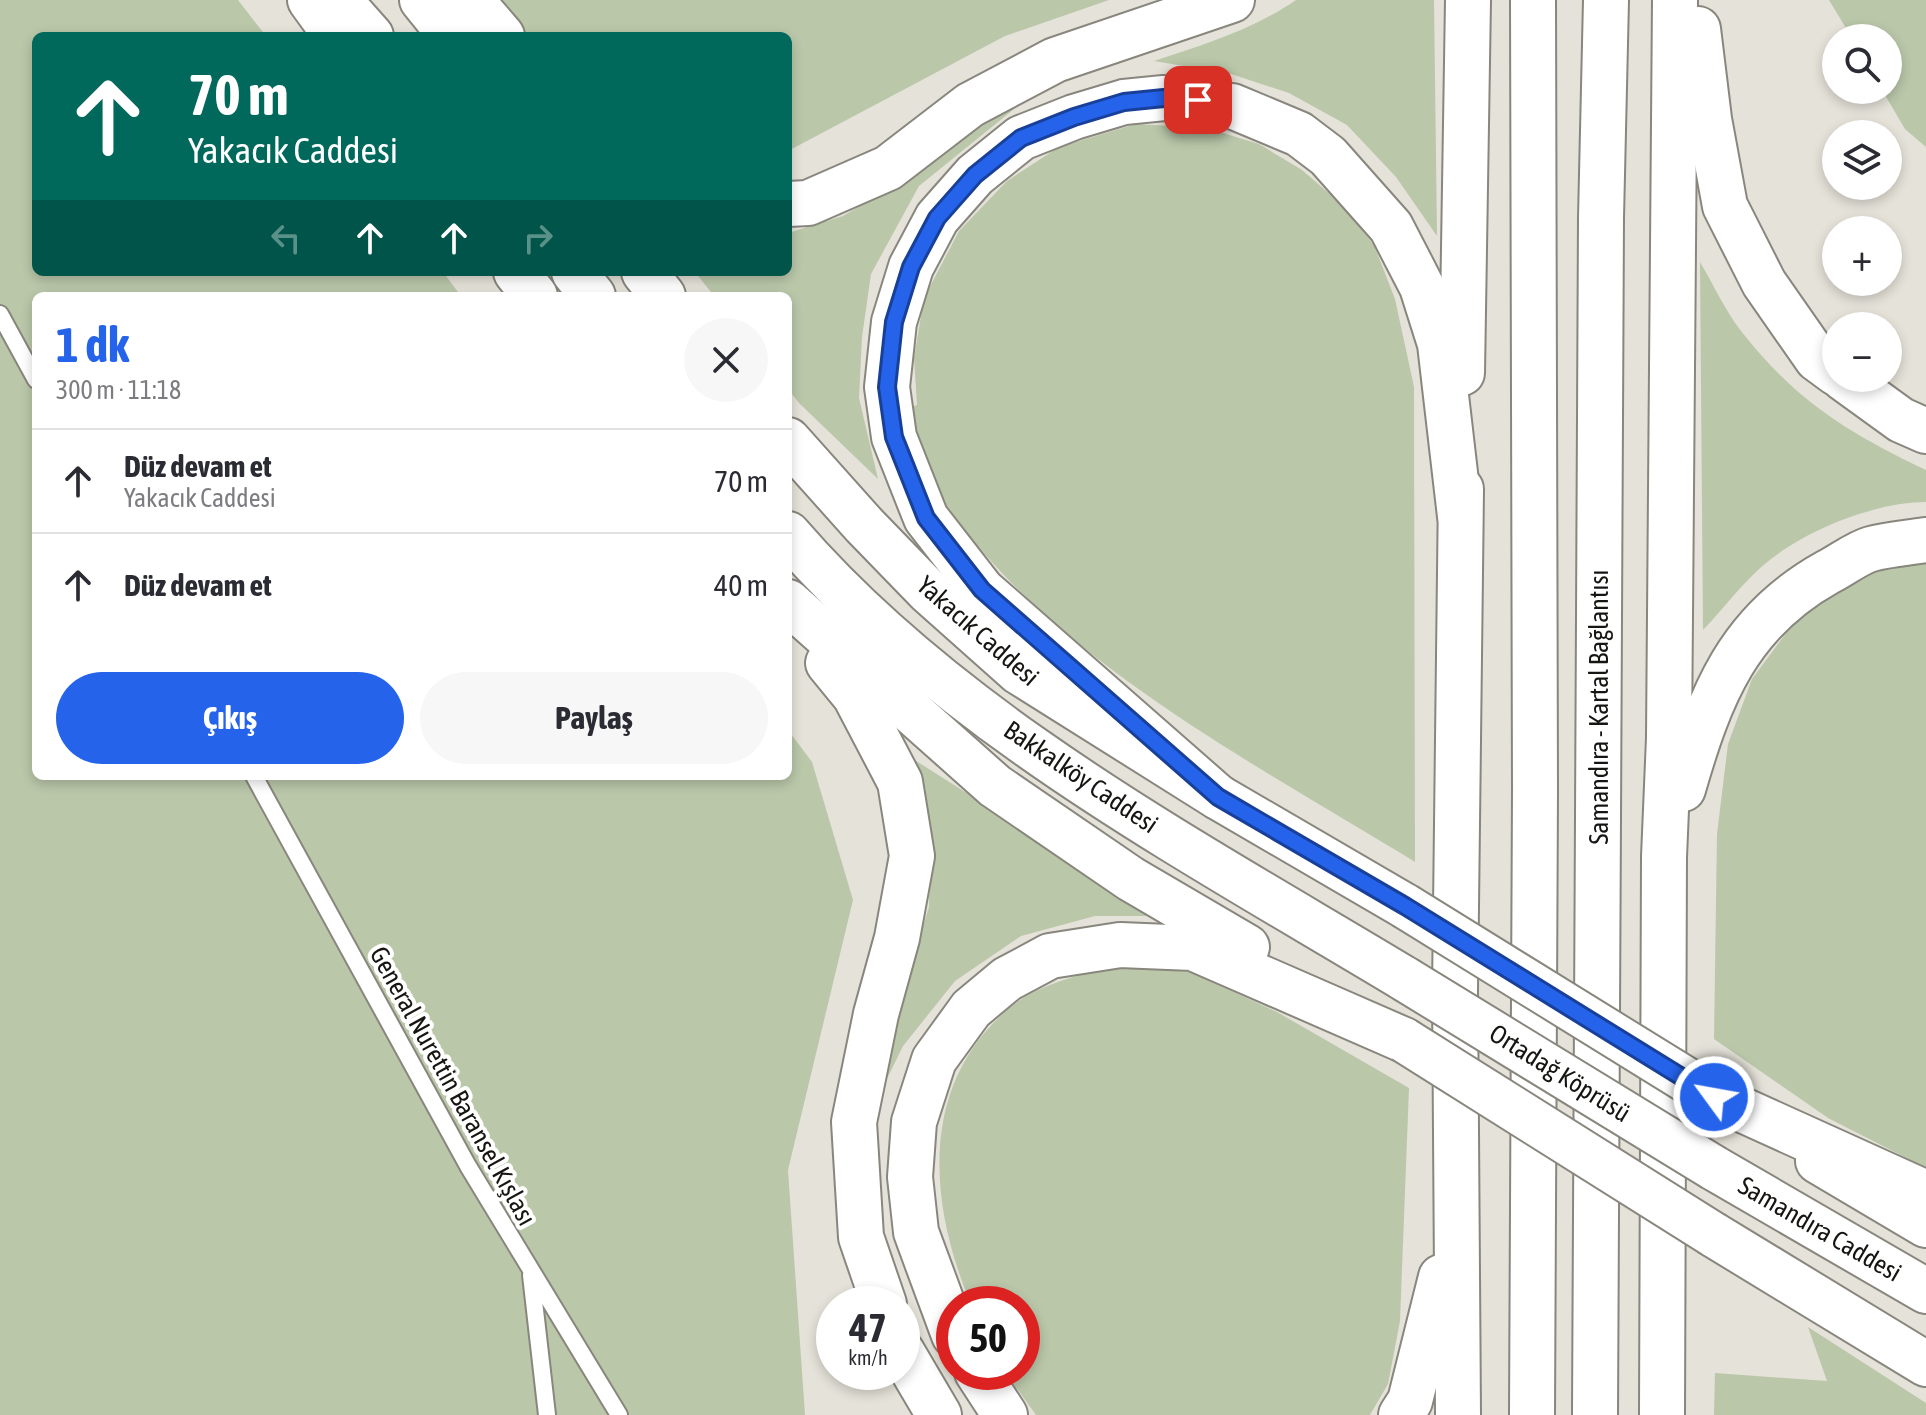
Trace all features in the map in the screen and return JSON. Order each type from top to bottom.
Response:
[{"type":"main road","points":[[310,0],[333,32]]},
{"type":"main road","points":[[339,0],[367,32]]},
{"type":"main road","points":[[422,0],[448,32]]},
{"type":"main road","points":[[471,0],[499,32]]},
{"type":"main road","points":[[792,204],[808,203],[888,168],[970,105],[1055,60],[1232,0]]},
{"type":"main road","points":[[1458,1415],[1455,991],[1468,0]]},
{"type":"main road","points":[[1532,1415],[1535,824],[1533,0]]},
{"type":"main road","name":"Samandıra - Kartal Bağlantısı","points":[[1595,1415],[1601,218],[1606,0]]},
{"type":"main road","points":[[1662,1415],[1664,857],[1669,738],[1675,0]]},
{"type":"main road","points":[[1694,0],[1709,119],[1725,206],[1764,283],[1822,363]]},
{"type":"main road","points":[[1218,797],[982,590],[926,518],[894,437],[887,387],[894,322],[911,267],[937,218],[975,175],[1021,138],[1124,102],[1164,98],[1232,106],[1267,118],[1299,134],[1328,156],[1391,227],[1422,287],[1440,344],[1460,516]]},
{"type":"main road","points":[[519,276],[532,292]]},
{"type":"main road","points":[[577,276],[590,292]]},
{"type":"main road","points":[[647,276],[660,292]]},
{"type":"main road","points":[[1862,392],[1901,420],[1926,431]]},
{"type":"main road","name":"Yakacık Caddesi","points":[[792,444],[928,591],[1019,672],[1218,797],[1405,906],[1714,1097]]},
{"type":"main road","name":"Bakkalköy Caddesi","points":[[792,538],[864,611],[942,680],[993,717],[1109,800],[1405,979]]},
{"type":"main road","points":[[1664,857],[1709,707],[1761,621],[1810,582],[1870,549],[1926,540]]},
{"type":"main road","points":[[792,606],[995,786],[1131,879],[1404,1040],[1926,1364]]},
{"type":"main road","points":[[792,620],[855,696],[900,782],[912,856],[897,938],[876,1014],[854,1122],[861,1237],[878,1286]]},
{"type":"main road","points":[[936,1286],[916,1232],[910,1177],[914,1122],[934,1060],[971,1009],[1007,979],[1050,956],[1120,945],[1193,948],[1404,1040]]},
{"type":"main road","name":"Ortadağ Köprüsü","points":[[1405,979],[1714,1168]]},
{"type":"main road","points":[[1401,1415],[1410,1401],[1441,1286],[1455,991]]},
{"type":"main road","points":[[1714,1097],[1926,1193]]},
{"type":"main road","points":[[1714,1097],[1926,1225]]},
{"type":"main road","name":"Samandıra Caddesi","points":[[1714,1168],[1926,1291]]},
{"type":"main road","points":[[920,1383],[939,1415]]},
{"type":"main road","points":[[989,1390],[1005,1415]]},
{"type":"lane","points":[[0,314],[32,373]]},
{"type":"lane","name":"General Nurettin Baransel Kışlası","points":[[256,780],[468,1166],[619,1415]]},
{"type":"lane","points":[[530,1269],[547,1415]]},
{"type":"green space","points":[[0,0],[238,0],[263,32],[32,32],[32,276],[446,276],[458,292],[32,292],[32,780],[792,780],[792,735],[812,762],[853,900],[788,1170],[805,1415],[0,1415]]},
{"type":"green space","points":[[498,0],[1109,0],[1005,36],[792,149],[792,32],[525,32]]},
{"type":"green space","points":[[1296,0],[1434,0],[1437,236],[1396,177],[1347,125],[1289,93],[1231,74],[1154,61],[1246,28]]},
{"type":"green space","points":[[1829,0],[1926,0],[1926,147],[1905,129],[1890,104],[1902,104],[1902,24],[1844,24]]},
{"type":"green space","points":[[1008,100],[1014,109],[919,186],[871,274],[862,337],[859,398],[878,479],[792,394],[792,292],[711,292],[698,276],[792,276],[792,232],[843,216],[908,177]]},
{"type":"green space","points":[[1136,124],[1206,128],[1259,144],[1302,170],[1339,202],[1374,245],[1395,299],[1414,387],[1415,862],[1215,741],[1084,648],[1025,596],[973,540],[921,462],[906,409],[917,405],[914,358],[924,298],[959,231],[1007,181],[1059,147]]},
{"type":"green space","points":[[1700,262],[1735,323],[1782,377],[1847,428],[1926,470],[1926,502],[1866,512],[1805,537],[1762,567],[1703,630]]},
{"type":"green space","points":[[1926,561],[1926,1168],[1828,1118],[1714,1039],[1717,834],[1728,744],[1752,679],[1801,613],[1867,574]]},
{"type":"green space","points":[[913,759],[1161,916],[1095,916],[1021,936],[955,981],[903,1046],[880,1093],[904,985],[929,907],[930,844]]},
{"type":"green space","points":[[1120,965],[1190,972],[1277,1012],[1409,1088],[1400,1321],[1388,1384],[1370,1415],[1036,1415],[1018,1390],[1040,1390],[1040,1286],[964,1286],[946,1227],[940,1188],[940,1149],[945,1111],[958,1074],[978,1041],[1007,1010],[1032,993]]},
{"type":"green space","points":[[1808,1327],[1926,1403],[1926,1415],[1714,1415],[1715,1373],[1827,1381]]},
{"type":"route","points":[[1198,100],[1164,98],[1124,102],[1021,138],[975,175],[937,218],[911,267],[894,322],[887,387],[894,437],[926,518],[982,590],[1218,797],[1405,906],[1714,1097]]}]
